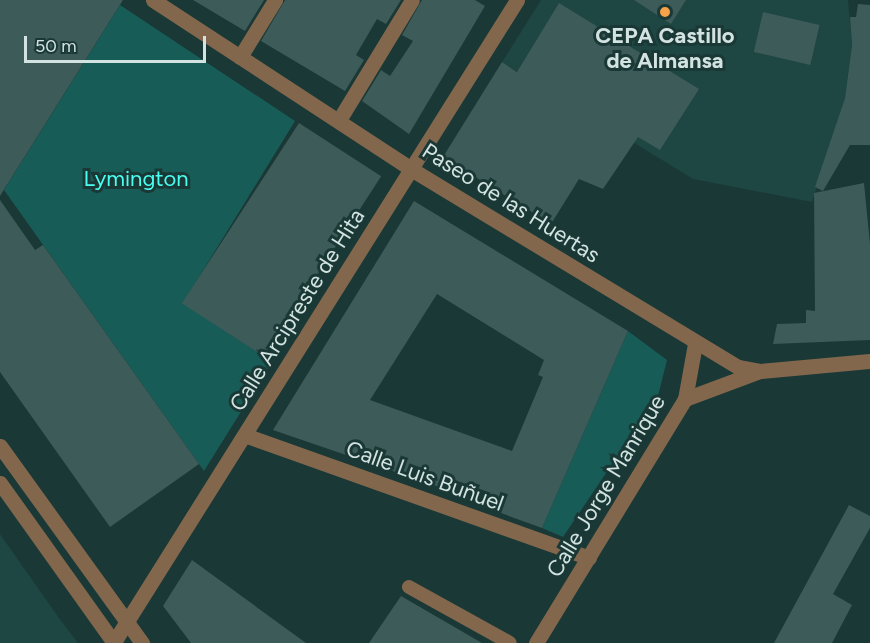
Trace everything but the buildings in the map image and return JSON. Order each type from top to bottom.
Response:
[{"type":"street","name":"Paseo de las Huertas","points":[[153,0],[411,169],[695,344],[738,367],[760,370],[870,361]]},
{"type":"street","points":[[240,57],[275,0]]},
{"type":"street","points":[[339,120],[412,0]]},
{"type":"street","name":"Calle Arcipreste de Hita","points":[[114,642],[128,624],[247,436],[517,0]]},
{"type":"street","name":"Calle Jorge Manrique","points":[[536,643],[685,399],[695,344]]},
{"type":"street","points":[[685,399],[760,370]]},
{"type":"street","name":"Calle Luis Buñuel","points":[[247,436],[589,558]]},
{"type":"street","points":[[0,446],[142,643]]},
{"type":"street","points":[[0,483],[114,642]]},
{"type":"lane","points":[[409,587],[510,643]]},
{"type":"shaded area","points":[[541,0],[848,0],[852,45],[845,98],[812,202],[693,179],[502,62]]},
{"type":"shaded area","points":[[0,534],[59,618],[78,643],[0,643]]},
{"type":"green space","name":"Lymington","points":[[120,5],[295,121],[183,303],[272,362],[204,471],[4,190]]},
{"type":"green space","points":[[628,331],[667,360],[658,396],[563,537],[542,528]]},
{"type":"place","name":"CEPA Castillo de Almansa","points":[[665,12]]}]
